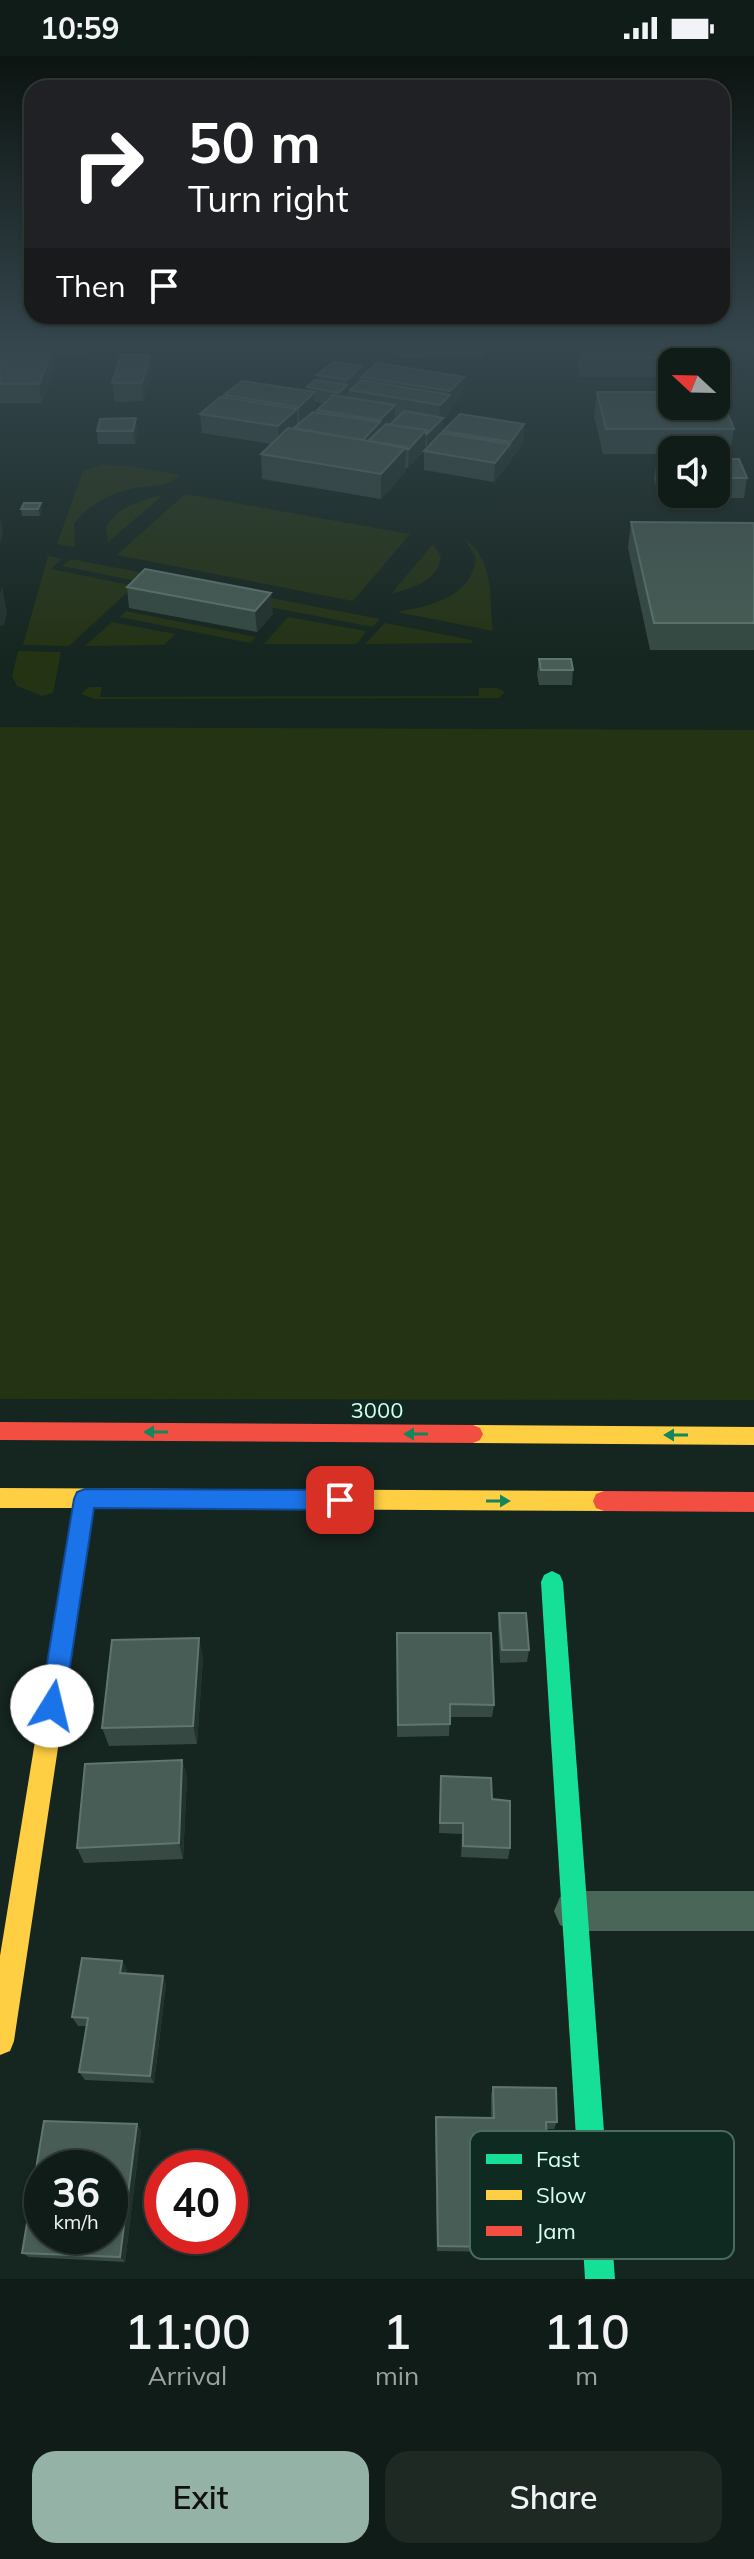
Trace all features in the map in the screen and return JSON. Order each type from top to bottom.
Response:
[{"type":"street","name":"3000","points":[[0,1431],[754,1436]]},
{"type":"street","points":[[0,1498],[754,1502]]},
{"type":"street","points":[[0,2041],[85,1499]]},
{"type":"street","points":[[552,1582],[590,2131]]},
{"type":"street","points":[[574,1911],[754,1911]]},
{"type":"street","points":[[599,2259],[600,2279]]},
{"type":"green space","points":[[102,465],[131,466],[180,475],[166,484],[129,489],[103,499],[74,524],[75,547],[57,544],[83,471]]},
{"type":"green space","points":[[185,494],[410,534],[353,601],[117,555]]},
{"type":"green space","points":[[163,495],[108,542],[106,528],[116,515],[138,502]]},
{"type":"green space","points":[[465,539],[475,548],[486,569],[493,631],[397,612],[435,603],[458,591],[467,582],[476,558]]},
{"type":"green space","points":[[433,544],[441,557],[439,566],[429,578],[391,594]]},
{"type":"green space","points":[[48,556],[62,559],[51,569],[134,586],[69,646],[23,645]]},
{"type":"green space","points":[[71,559],[205,585],[197,593],[62,566]]},
{"type":"green space","points":[[245,593],[380,619],[373,627],[238,601]]},
{"type":"green space","points":[[126,611],[256,637],[250,643],[120,617]]},
{"type":"green space","points":[[288,617],[366,631],[357,644],[264,644]]},
{"type":"green space","points":[[112,622],[175,634],[164,645],[85,646]]},
{"type":"green space","points":[[385,623],[472,640],[473,643],[365,644]]},
{"type":"green space","points":[[18,651],[61,652],[53,693],[42,696],[17,686],[12,676]]},
{"type":"green space","points":[[89,687],[102,687],[100,697],[479,696],[479,688],[497,688],[505,692],[499,698],[95,699],[81,694]]},
{"type":"green space","points":[[0,727],[754,730],[754,1400],[0,1399]]},
{"type":"building","points":[[266,449],[404,449],[381,474],[261,454]]},
{"type":"building","points":[[426,449],[506,449],[495,463],[424,451]]},
{"type":"building","points":[[730,459],[739,459],[747,478],[730,478]]},
{"type":"building","points":[[24,503],[41,503],[38,509],[21,509]]},
{"type":"building","points":[[631,522],[754,523],[754,623],[654,623]]},
{"type":"building","points":[[145,569],[271,593],[255,611],[127,587]]},
{"type":"building","points":[[539,659],[571,659],[573,670],[541,670]]},
{"type":"building","points":[[499,1613],[526,1613],[529,1650],[502,1650]]},
{"type":"building","points":[[397,1633],[491,1633],[494,1705],[450,1704],[450,1724],[398,1725]]},
{"type":"building","points":[[199,1638],[193,1726],[102,1728],[112,1640]]},
{"type":"building","points":[[182,1760],[179,1843],[77,1848],[85,1764]]},
{"type":"building","points":[[441,1776],[491,1778],[492,1799],[510,1801],[510,1848],[463,1846],[463,1823],[440,1823]]},
{"type":"building","points":[[82,1958],[122,1961],[120,1973],[163,1976],[150,2076],[79,2072],[88,2018],[72,2017]]},
{"type":"building","points":[[493,2087],[556,2088],[557,2122],[546,2122],[546,2131],[470,2131],[470,2247],[438,2246],[436,2117],[494,2118]]},
{"type":"building","points":[[44,2121],[137,2124],[128,2194],[128,2150],[39,2150]]},
{"type":"building","points":[[46,2254],[120,2254],[120,2257]]},
{"type":"traffic: fast","points":[[552,1582],[590,2131]]},
{"type":"traffic: fast","points":[[599,2259],[600,2279]]},
{"type":"traffic: slow","points":[[473,1434],[754,1436]]},
{"type":"traffic: slow","points":[[0,1498],[604,1501]]},
{"type":"traffic: slow","points":[[0,2041],[85,1499]]},
{"type":"traffic: jam","points":[[0,1431],[473,1434]]},
{"type":"traffic: jam","points":[[604,1501],[754,1502]]},
{"type":"route","points":[[52,1706],[85,1499],[340,1500]]}]
